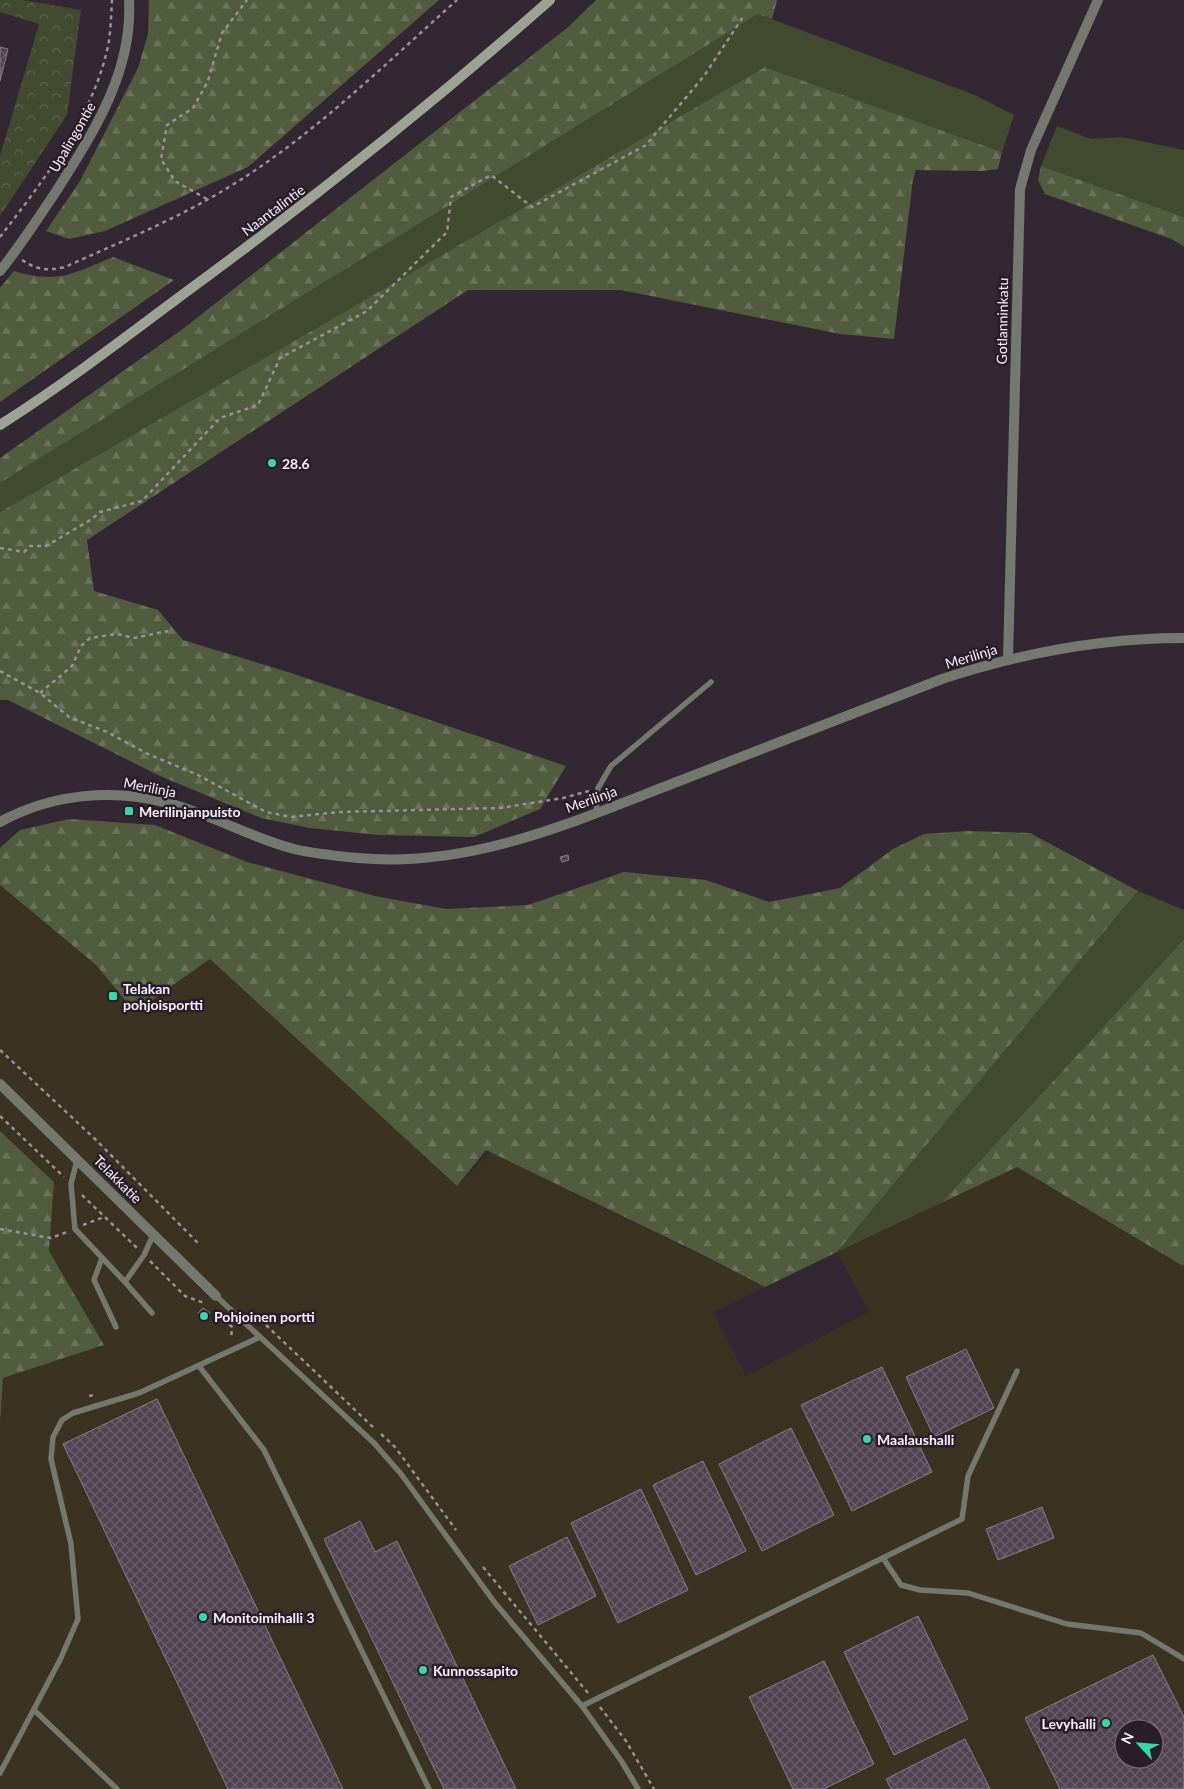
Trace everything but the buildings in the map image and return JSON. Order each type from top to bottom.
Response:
[{"type":"main road","name":"Naantalintie","points":[[0,425],[103,354],[321,191],[462,76],[550,0]]},
{"type":"street","name":"Upalingontie","points":[[0,271],[55,192],[102,116],[116,81],[128,41],[129,0]]},
{"type":"street","name":"Gotlanninkatu","points":[[1008,659],[1020,189],[1031,150],[1098,0]]},
{"type":"street","name":"Merilinja","points":[[0,822],[37,806],[58,800],[104,794],[130,795],[170,803],[293,848],[353,858],[394,859],[452,856],[507,844],[596,813],[942,679],[1008,659],[1071,646],[1122,639],[1184,638]]},
{"type":"street","name":"Telakkatie","points":[[0,1084],[78,1158],[216,1296]]},
{"type":"lane","points":[[596,813],[598,788],[611,766],[711,682]]},
{"type":"lane","points":[[78,1158],[71,1184],[74,1229],[152,1313]]},
{"type":"lane","points":[[125,1282],[144,1255],[154,1233]]},
{"type":"lane","points":[[102,1258],[94,1280],[116,1327]]},
{"type":"lane","points":[[216,1296],[374,1443],[400,1474],[496,1603],[582,1706],[622,1762],[638,1789]]},
{"type":"lane","points":[[0,1772],[60,1660],[78,1619],[71,1544],[51,1459],[53,1437],[62,1420],[73,1413],[139,1393],[260,1338]]},
{"type":"lane","points":[[199,1366],[264,1450],[429,1789]]},
{"type":"lane","points":[[582,1706],[962,1519],[968,1476],[1017,1371]]},
{"type":"lane","points":[[883,1558],[901,1585],[920,1590],[968,1592],[1068,1624],[1142,1633],[1184,1659]]},
{"type":"lane","points":[[34,1710],[117,1789]]},
{"type":"path","points":[[0,237],[50,168],[88,101],[102,68],[108,45],[112,0]]},
{"type":"path","points":[[207,199],[175,181],[160,159],[167,125],[193,108],[208,81],[222,33],[247,0]]},
{"type":"path","points":[[35,269],[47,270],[65,267],[179,214],[252,172],[308,130],[457,0]]},
{"type":"path","points":[[0,548],[24,552],[30,546],[46,546],[92,519],[100,512],[142,501],[220,418],[258,405],[280,358],[367,311],[447,232],[451,197],[491,175],[532,207],[646,145],[704,76],[743,17]]},
{"type":"path","points":[[40,693],[72,666],[81,646],[90,638],[118,634],[134,638],[168,631]]},
{"type":"path","points":[[0,671],[40,693],[69,717],[107,732],[148,754],[198,775],[266,812],[290,817],[339,812],[500,808],[563,798],[598,788]]},
{"type":"path","points":[[0,1050],[95,1139],[200,1244]]},
{"type":"path","points":[[0,1116],[185,1296],[208,1304]]},
{"type":"path","points":[[0,1229],[51,1238],[104,1217]]},
{"type":"path","points":[[214,1310],[232,1327],[232,1338],[229,1341]]},
{"type":"path","points":[[89,1396],[98,1394]]},
{"type":"shaded area","points":[[0,885],[96,965],[135,1012],[210,959],[457,1186],[491,1152],[765,1287],[713,1312],[746,1376],[869,1312],[837,1252],[1016,1167],[1182,1265],[1184,1264],[1184,1789],[0,1789],[0,1423],[3,1378],[104,1345],[49,1250],[54,1182],[0,1131]]},
{"type":"green space","points":[[0,0],[23,0],[81,10],[67,115],[0,216],[0,156],[39,24],[0,12]]},
{"type":"green space","points":[[149,0],[439,0],[248,167],[105,231],[69,239],[46,231],[80,181],[138,68],[148,34]]},
{"type":"green space","points":[[596,0],[777,0],[772,19],[758,14],[0,483],[0,458],[184,328],[567,28]]},
{"type":"green space","points":[[758,14],[975,95],[1014,115],[1002,152],[765,67],[0,512],[0,483]]},
{"type":"green space","points":[[765,67],[1002,152],[998,169],[982,171],[916,170],[913,179],[894,339],[840,334],[621,290],[468,290],[87,540],[94,591],[158,610],[183,640],[291,673],[566,766],[540,809],[474,837],[379,835],[310,828],[261,818],[160,776],[8,700],[0,700],[0,512]]},
{"type":"green space","points":[[1057,126],[1091,139],[1122,137],[1184,150],[1184,217],[1041,166]]},
{"type":"green space","points":[[1041,166],[1184,217],[1184,247],[1174,240],[1045,194],[1038,180]]},
{"type":"green space","points":[[113,257],[174,280],[0,402],[0,288],[14,271],[43,277],[54,277],[75,272]]},
{"type":"green space","points":[[69,819],[155,825],[247,862],[375,896],[446,909],[528,905],[624,872],[706,880],[769,902],[840,888],[893,849],[924,834],[968,831],[1030,833],[1138,891],[837,1252],[765,1287],[486,1150],[457,1186],[210,959],[135,1012],[96,965],[0,885],[0,848],[20,830]]},
{"type":"green space","points":[[1138,891],[1184,910],[1184,939],[941,1203],[837,1252]]},
{"type":"green space","points":[[1184,939],[1183,1266],[1017,1167],[941,1203]]},
{"type":"green space","points":[[0,1131],[54,1182],[49,1251],[104,1345],[3,1378],[0,1423]]},
{"type":"place","name":"28.6","points":[[272,463]]},
{"type":"place","name":"Merilinjanpuisto","points":[[129,811]]},
{"type":"place","name":"Telakan pohjoisportti","points":[[113,996]]},
{"type":"place","name":"Pohjoinen portti","points":[[204,1316]]},
{"type":"place","name":"Maalaushalli","points":[[867,1439]]},
{"type":"place","name":"Monitoimihalli 3","points":[[203,1617]]},
{"type":"place","name":"Kunnossapito","points":[[423,1670]]},
{"type":"place","name":"Levyhalli","points":[[1106,1723]]}]
